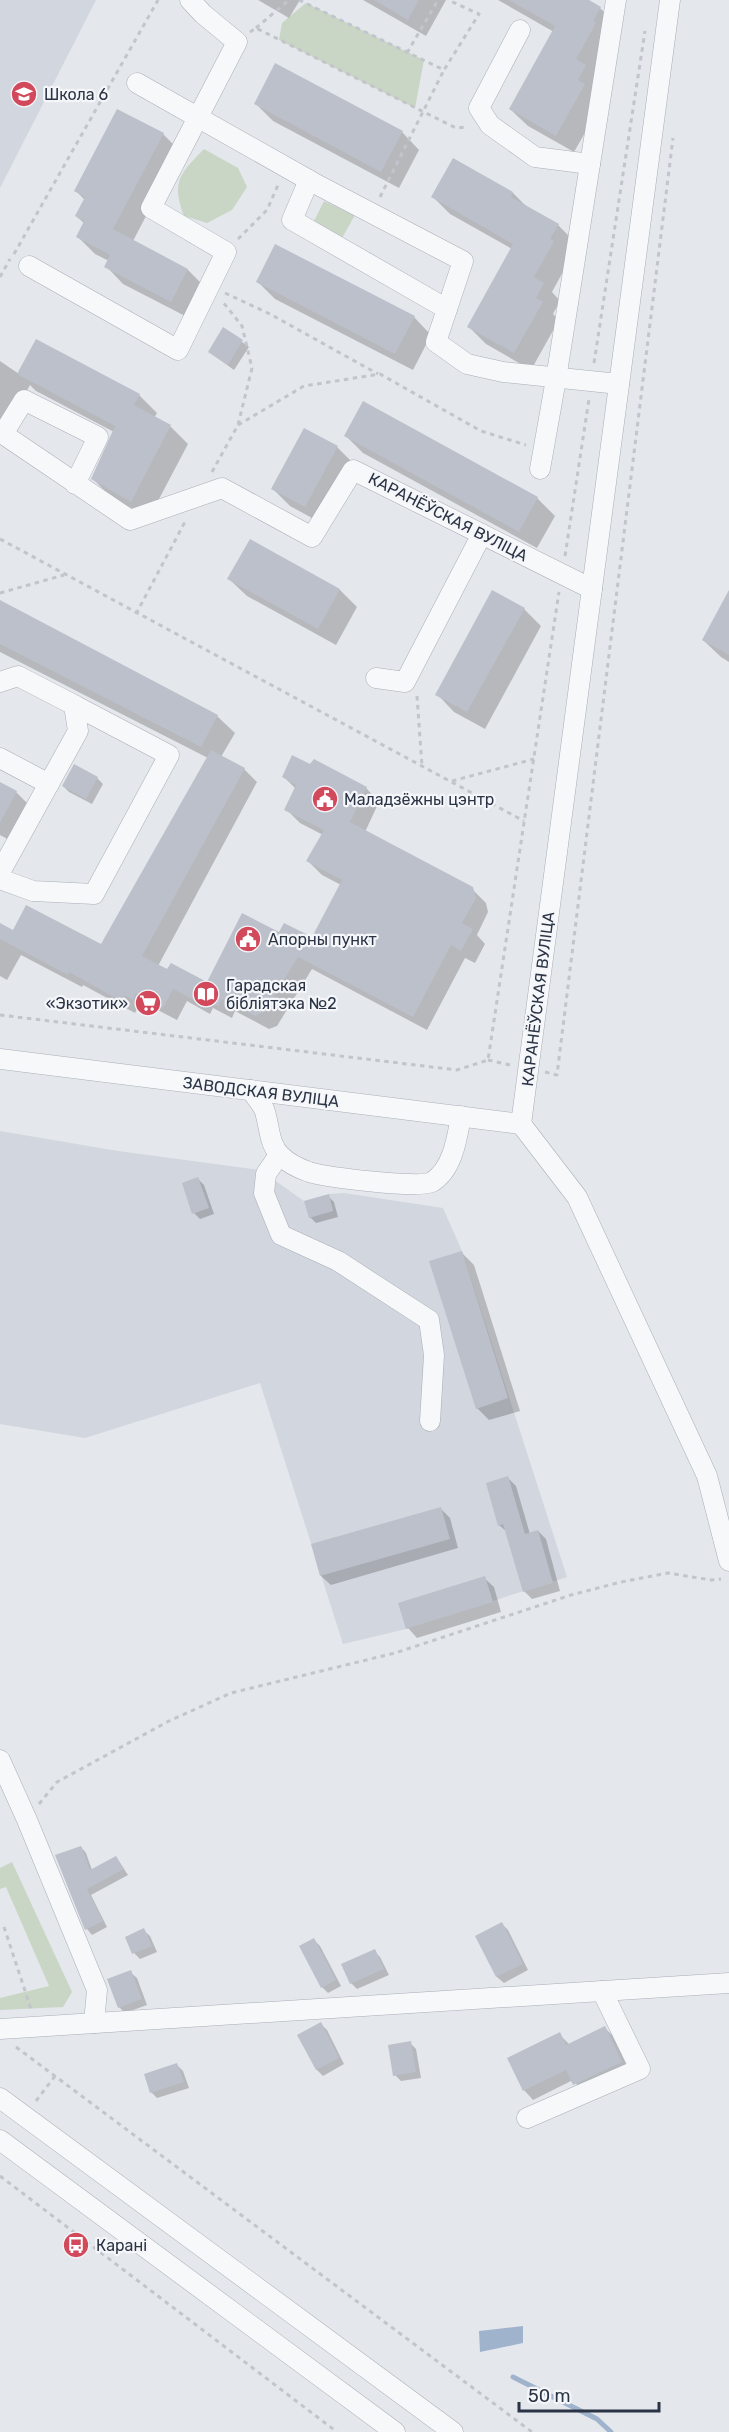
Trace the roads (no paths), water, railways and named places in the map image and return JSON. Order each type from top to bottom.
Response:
[{"type":"street","points":[[29,266],[178,350],[226,252],[151,208],[237,42],[190,0]]},
{"type":"street","points":[[541,460],[616,0]]},
{"type":"street","name":"КАРАНЁЎСКАЯ ВУЛІЦА","points":[[521,1124],[670,0]]},
{"type":"street","points":[[520,30],[479,108],[490,125],[535,157],[590,164]]},
{"type":"street","points":[[137,83],[285,167],[463,261],[436,342],[466,364],[503,372],[556,379],[619,384]]},
{"type":"street","points":[[309,180],[292,220],[447,309]]},
{"type":"street","name":"КАРАНЁЎСКАЯ ВУЛІЦА","points":[[75,484],[98,437],[24,399],[3,434],[75,484],[130,520],[222,488],[312,537],[353,470],[592,589]]},
{"type":"street","points":[[376,678],[405,682],[482,534]]},
{"type":"street","points":[[0,682],[18,676],[170,755],[94,894],[33,891],[0,879]]},
{"type":"street","points":[[0,868],[3,867],[78,731],[74,705]]},
{"type":"street","points":[[0,758],[49,784]]},
{"type":"street","name":"ЗАВОДСКАЯ ВУЛІЦА","points":[[0,1059],[521,1124]]},
{"type":"street","points":[[251,1090],[263,1107],[271,1142],[279,1155],[293,1166],[311,1173],[413,1185],[431,1183],[440,1175],[454,1152],[461,1116]]},
{"type":"street","points":[[521,1124],[582,1208],[706,1476],[729,1561]]},
{"type":"street","points":[[279,1155],[266,1174],[264,1193],[281,1235],[338,1261],[429,1320],[434,1355],[430,1421]]},
{"type":"street","points":[[0,1760],[97,1990],[94,2023]]},
{"type":"street","points":[[5,2035],[36,2025],[729,1983]]},
{"type":"street","points":[[527,2118],[640,2069],[602,1991]]},
{"type":"street","points":[[0,2098],[453,2432]]},
{"type":"street","points":[[0,2140],[395,2432]]},
{"type":"water","points":[[523,2326],[523,2343],[480,2352],[479,2331]]},
{"type":"waterway","points":[[513,2377],[597,2419],[611,2432]]},
{"type":"place","name":"Школа 6","points":[[24,94]]},
{"type":"place","name":"Маладзёжны цэнтр","points":[[325,799]]},
{"type":"place","name":"Апорны пункт","points":[[248,939]]},
{"type":"place","name":"Гарадская бібліятэка №2","points":[[206,994]]},
{"type":"place","name":"«Экзотик»","points":[[148,1003]]},
{"type":"place","name":"Карані","points":[[76,2245]]}]
